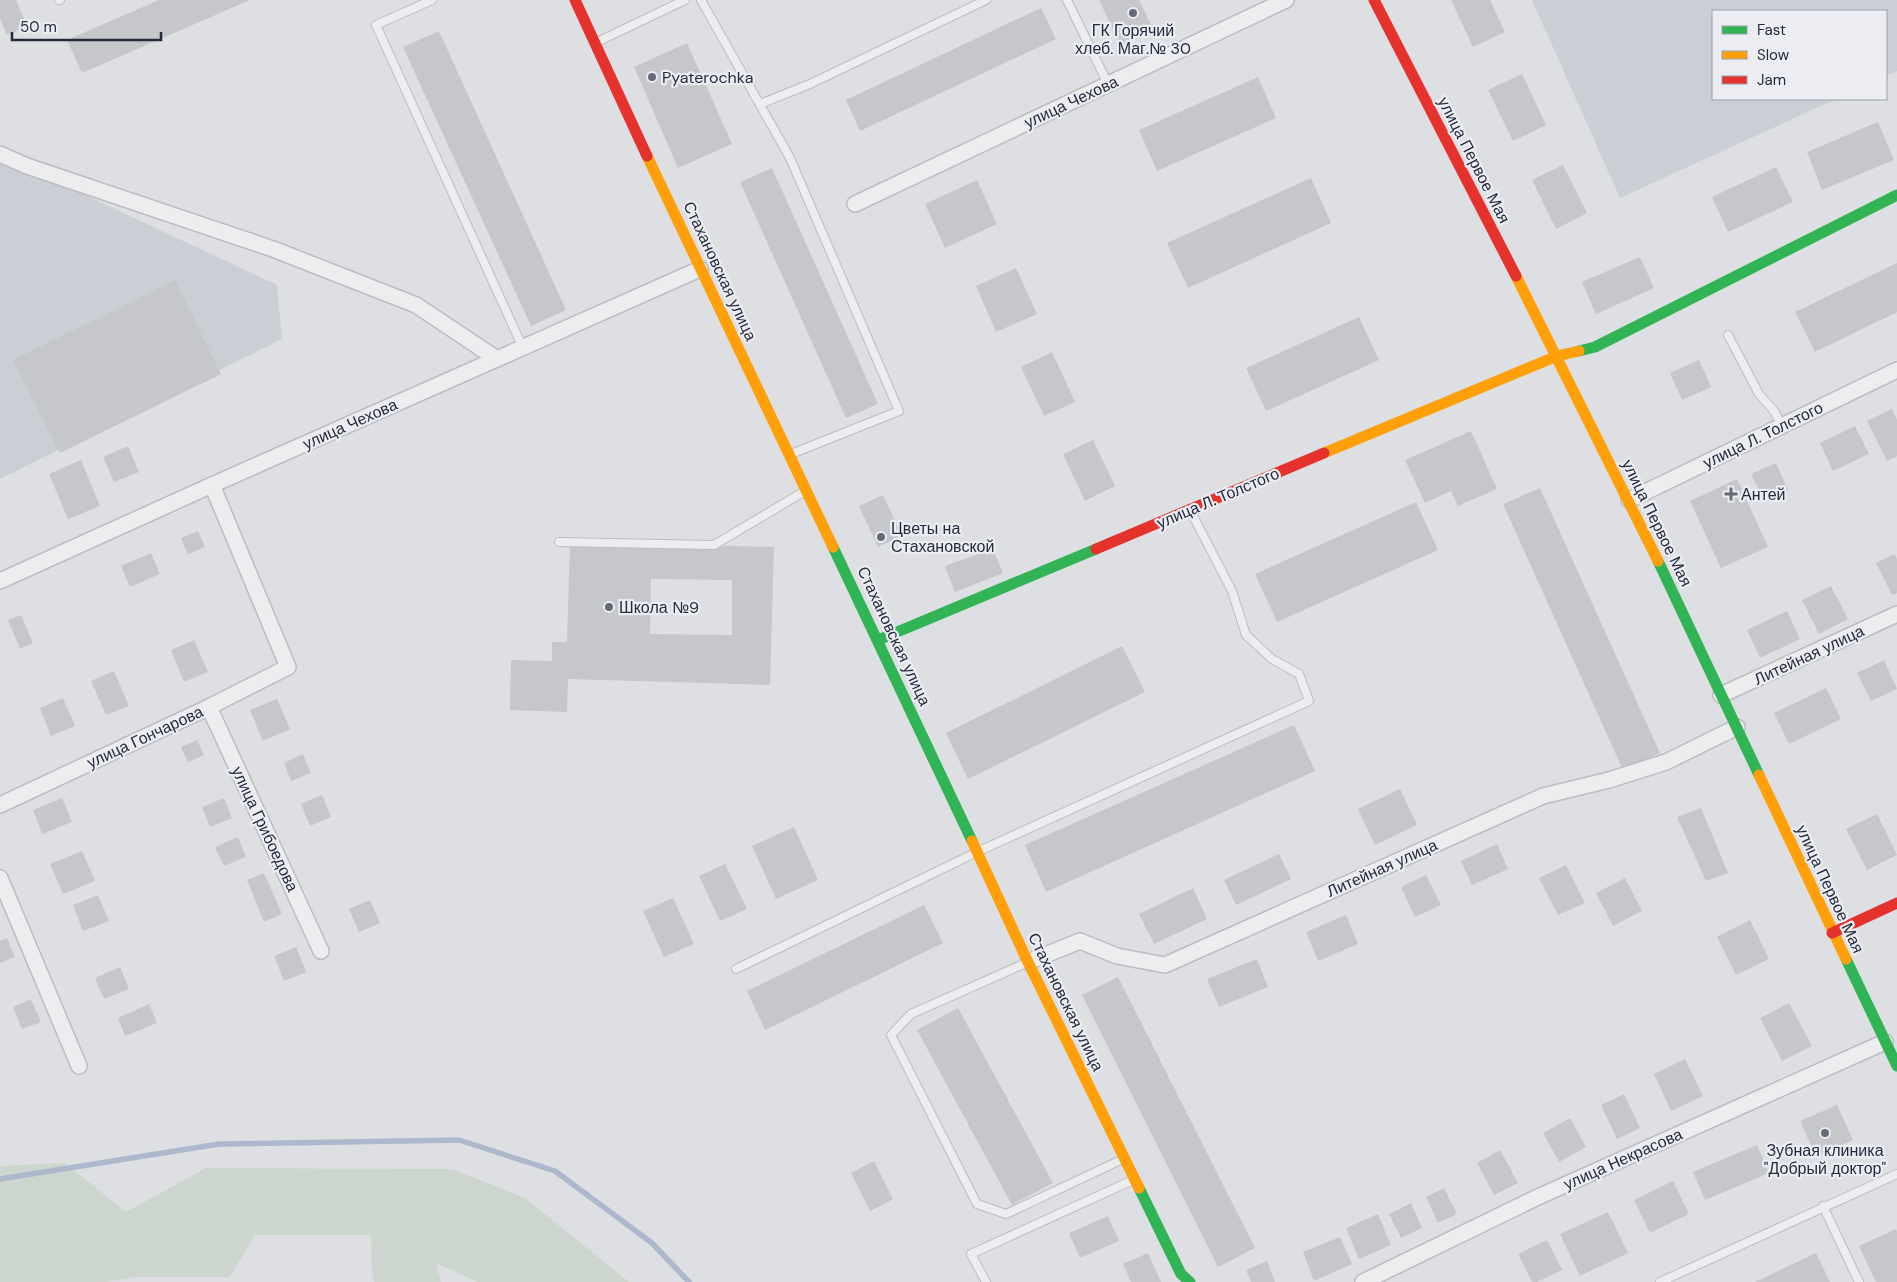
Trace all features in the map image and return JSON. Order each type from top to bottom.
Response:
[{"type":"street","name":"Стахановская улица","points":[[575,0],[700,269],[878,640],[1028,962],[1182,1274],[1190,1282]]},
{"type":"street","name":"улица Чехова","points":[[855,204],[1286,0]]},
{"type":"street","name":"улица Первое Мая","points":[[1374,0],[1629,500],[1832,933],[1897,1066]]},
{"type":"street","points":[[0,154],[27,166],[273,249],[416,305],[497,359]]},
{"type":"street","name":"улица Л. Толстого","points":[[878,640],[1557,356],[1595,347],[1897,195]]},
{"type":"street","name":"улица Чехова","points":[[0,581],[700,269]]},
{"type":"street","name":"улица Л. Толстого","points":[[1629,500],[1897,370]]},
{"type":"street","name":"улица Гончарова","points":[[0,805],[209,707],[288,666],[212,485]]},
{"type":"street","name":"Литейная улица","points":[[1721,695],[1897,614]]},
{"type":"street","name":"улица Грибоедова","points":[[209,707],[321,951]]},
{"type":"street","name":"Литейная улица","points":[[1028,962],[1080,941],[1117,956],[1165,965],[1543,796],[1609,780],[1666,762],[1736,727]]},
{"type":"street","points":[[0,878],[79,1066]]},
{"type":"street","points":[[1832,933],[1897,903]]},
{"type":"street","name":"улица Некрасова","points":[[1363,1282],[1540,1196],[1885,1042]]},
{"type":"lane","points":[[432,0],[376,25],[523,348]]},
{"type":"lane","points":[[595,43],[685,0]]},
{"type":"lane","points":[[701,0],[790,158],[899,411],[790,455]]},
{"type":"lane","points":[[760,104],[810,84],[986,0]]},
{"type":"lane","points":[[1067,0],[1108,84]]},
{"type":"lane","points":[[1728,335],[1759,394],[1774,411],[1782,426]]},
{"type":"lane","points":[[559,542],[714,545],[806,490]]},
{"type":"lane","points":[[736,969],[977,852],[1309,701],[1299,674],[1272,659],[1246,635],[1232,591],[1190,510]]},
{"type":"lane","points":[[1028,962],[911,1014],[892,1035],[977,1204],[1006,1214],[1125,1158]]},
{"type":"lane","points":[[1660,1282],[1823,1206],[1897,1174]]},
{"type":"lane","points":[[986,1282],[971,1254],[1135,1179]]},
{"type":"lane","points":[[1823,1206],[1859,1282]]},
{"type":"shaded area","points":[[1532,0],[1897,0],[1897,71],[1887,76],[1887,10],[1712,10],[1712,100],[1834,100],[1620,198]]},
{"type":"shaded area","points":[[0,155],[277,285],[282,339],[0,479]]},
{"type":"shaded area","points":[[65,1163],[126,1212],[206,1168],[452,1169],[525,1198],[629,1282],[477,1282],[436,1263],[441,1282],[374,1282],[371,1235],[255,1235],[230,1277],[137,1277],[106,1282],[0,1282],[0,1166]]},
{"type":"building","points":[[0,0],[16,0],[27,26],[7,35],[0,18]]},
{"type":"building","points":[[159,0],[250,0],[82,73],[67,40]]},
{"type":"building","points":[[1099,0],[1139,0],[1154,31],[1121,46]]},
{"type":"building","points":[[1451,0],[1490,0],[1505,32],[1473,47]]},
{"type":"building","points":[[1041,8],[1056,39],[860,131],[846,100]]},
{"type":"building","points":[[439,31],[566,310],[531,326],[403,47]]},
{"type":"building","points":[[687,43],[732,144],[678,168],[634,67]]},
{"type":"building","points":[[1522,74],[1546,125],[1513,141],[1488,90]]},
{"type":"building","points":[[1258,77],[1276,118],[1157,171],[1139,130]]},
{"type":"building","points":[[1878,122],[1894,160],[1822,190],[1807,152]]},
{"type":"building","points":[[1563,165],[1587,213],[1556,229],[1532,180]]},
{"type":"building","points":[[1776,167],[1793,202],[1728,232],[1712,197]]},
{"type":"building","points":[[772,168],[878,404],[846,418],[740,182]]},
{"type":"building","points":[[1311,178],[1331,223],[1188,288],[1167,243]]},
{"type":"building","points":[[977,180],[997,224],[945,248],[925,204]]},
{"type":"building","points":[[1640,257],[1654,288],[1596,314],[1582,282]]},
{"type":"building","points":[[1897,263],[1897,312],[1815,352],[1795,312]]},
{"type":"building","points":[[1016,268],[1037,314],[996,332],[976,286]]},
{"type":"building","points":[[175,280],[221,374],[60,453],[13,360]]},
{"type":"building","points":[[1359,317],[1379,360],[1266,411],[1246,368]]},
{"type":"building","points":[[1052,352],[1075,402],[1044,416],[1021,367]]},
{"type":"building","points":[[1699,360],[1711,387],[1682,400],[1670,373]]},
{"type":"building","points":[[1892,409],[1897,420],[1897,456],[1887,461],[1867,421]]},
{"type":"building","points":[[1855,426],[1869,454],[1833,471],[1820,443]]},
{"type":"building","points":[[1471,431],[1497,489],[1458,506],[1451,491],[1425,503],[1405,460]]},
{"type":"building","points":[[1093,440],[1115,486],[1085,501],[1063,454]]},
{"type":"building","points":[[128,446],[139,472],[114,482],[103,457]]},
{"type":"building","points":[[81,460],[100,506],[68,519],[49,474]]},
{"type":"building","points":[[1776,463],[1788,490],[1764,501],[1751,474]]},
{"type":"building","points":[[1737,479],[1768,547],[1721,568],[1690,501]]},
{"type":"building","points":[[1540,488],[1660,753],[1623,770],[1503,504]]},
{"type":"building","points":[[883,495],[902,536],[878,547],[859,506]]},
{"type":"building","points":[[1416,502],[1438,550],[1277,622],[1255,574]]},
{"type":"building","points":[[198,531],[205,547],[188,554],[181,538]]},
{"type":"building","name":"Школа №9","points":[[570,542],[774,547],[770,685],[568,679],[567,712],[510,710],[511,660],[552,661],[552,642],[567,642]],"holes":[[[651,579],[732,580],[732,635],[650,634]]]},
{"type":"building","points":[[993,549],[1003,573],[955,592],[945,566]]},
{"type":"building","points":[[151,553],[160,574],[130,587],[121,566]]},
{"type":"building","points":[[1894,554],[1897,559],[1897,593],[1892,595],[1876,563]]},
{"type":"building","points":[[1831,586],[1848,619],[1819,634],[1802,600]]},
{"type":"building","points":[[1787,611],[1800,639],[1760,658],[1747,630]]},
{"type":"building","points":[[21,615],[33,643],[20,649],[8,620]]},
{"type":"building","points":[[194,640],[208,672],[184,682],[171,650]]},
{"type":"building","points":[[1122,646],[1145,692],[968,779],[946,733]]},
{"type":"building","points":[[1884,660],[1897,689],[1871,701],[1857,673]]},
{"type":"building","points":[[114,671],[129,706],[106,715],[91,681]]},
{"type":"building","points":[[1826,688],[1841,719],[1789,744],[1774,713]]},
{"type":"building","points":[[63,698],[75,726],[51,736],[40,708]]},
{"type":"building","points":[[277,699],[290,729],[263,741],[250,710]]},
{"type":"building","points":[[1294,725],[1315,771],[1046,892],[1025,845]]},
{"type":"building","points":[[197,740],[204,755],[188,762],[181,747]]},
{"type":"building","points":[[303,754],[311,773],[291,781],[284,763]]},
{"type":"building","points":[[1400,789],[1417,825],[1375,845],[1358,809]]},
{"type":"building","points":[[322,795],[331,817],[310,826],[301,804]]},
{"type":"building","points":[[62,798],[72,822],[42,834],[33,810]]},
{"type":"building","points":[[224,798],[232,818],[210,827],[202,807]]},
{"type":"building","points":[[1701,808],[1728,873],[1706,881],[1677,817]]},
{"type":"building","points":[[1877,814],[1897,855],[1867,870],[1846,829]]},
{"type":"building","points":[[794,827],[818,880],[776,899],[752,846]]},
{"type":"building","points":[[238,837],[246,857],[224,866],[215,847]]},
{"type":"building","points":[[1497,844],[1508,869],[1472,885],[1461,861]]},
{"type":"building","points":[[82,851],[95,881],[63,894],[50,864]]},
{"type":"building","points":[[1279,854],[1291,879],[1236,905],[1224,880]]},
{"type":"building","points":[[725,864],[747,909],[720,921],[699,876]]},
{"type":"building","points":[[1566,865],[1585,903],[1558,915],[1539,878]]},
{"type":"building","points":[[264,873],[282,914],[264,922],[247,880]]},
{"type":"building","points":[[1426,875],[1441,905],[1415,917],[1401,887]]},
{"type":"building","points":[[1625,878],[1642,911],[1613,926],[1596,893]]},
{"type":"building","points":[[1193,888],[1207,919],[1154,944],[1139,914]]},
{"type":"building","points":[[98,895],[109,921],[83,931],[73,905]]},
{"type":"building","points":[[673,898],[694,944],[664,957],[643,911]]},
{"type":"building","points":[[370,900],[380,923],[359,932],[349,909]]},
{"type":"building","points":[[924,905],[943,943],[765,1030],[747,991]]},
{"type":"building","points":[[1346,915],[1358,944],[1318,961],[1306,932]]},
{"type":"building","points":[[1750,920],[1769,959],[1736,975],[1717,937]]},
{"type":"building","points":[[7,938],[15,957],[0,963],[0,941]]},
{"type":"building","points":[[296,947],[306,972],[284,981],[274,956]]},
{"type":"building","points":[[1257,959],[1268,987],[1219,1007],[1207,979]]},
{"type":"building","points":[[120,967],[129,989],[104,999],[95,978]]},
{"type":"building","points":[[1118,977],[1255,1248],[1218,1267],[1082,995]]},
{"type":"building","points":[[31,999],[41,1022],[22,1029],[13,1007]]},
{"type":"building","points":[[1789,1003],[1812,1046],[1782,1061],[1760,1018]]},
{"type":"building","points":[[149,1004],[157,1023],[125,1036],[118,1018]]},
{"type":"building","points":[[958,1008],[1053,1183],[1012,1205],[917,1030]]},
{"type":"building","points":[[1685,1059],[1703,1096],[1671,1111],[1654,1074]]},
{"type":"building","points":[[1624,1094],[1640,1128],[1617,1139],[1601,1105]]},
{"type":"building","points":[[1837,1105],[1853,1140],[1816,1157],[1800,1121]]},
{"type":"building","points":[[1570,1118],[1586,1147],[1559,1162],[1543,1133]]},
{"type":"building","points":[[1757,1145],[1769,1173],[1705,1200],[1693,1172]]},
{"type":"building","points":[[1500,1150],[1518,1183],[1494,1195],[1477,1163]]},
{"type":"building","points":[[874,1161],[893,1199],[870,1211],[851,1173]]},
{"type":"building","points":[[1673,1181],[1689,1214],[1650,1233],[1634,1200]]},
{"type":"building","points":[[1444,1188],[1457,1214],[1438,1223],[1426,1197]]},
{"type":"building","points":[[1411,1203],[1422,1228],[1401,1238],[1389,1214]]},
{"type":"building","points":[[1608,1212],[1628,1253],[1580,1276],[1560,1234]]},
{"type":"building","points":[[1378,1214],[1391,1245],[1359,1259],[1346,1228]]},
{"type":"building","points":[[1108,1216],[1119,1241],[1080,1258],[1069,1233]]},
{"type":"building","points":[[1896,1229],[1897,1282],[1876,1282],[1859,1246]]},
{"type":"building","points":[[1340,1237],[1352,1264],[1314,1281],[1303,1252]]},
{"type":"building","points":[[1547,1240],[1562,1270],[1537,1282],[1532,1282],[1518,1254]]},
{"type":"building","points":[[1148,1253],[1161,1282],[1131,1282],[1123,1264]]},
{"type":"building","points":[[1816,1253],[1830,1282],[1755,1282]]},
{"type":"building","points":[[1267,1261],[1275,1282],[1251,1282],[1246,1270]]},
{"type":"waterway","points":[[0,1179],[219,1144],[459,1140],[555,1171],[652,1243],[689,1282]]},
{"type":"traffic: fast","points":[[1579,351],[1595,347],[1897,195]]},
{"type":"traffic: fast","points":[[833,547],[972,841]]},
{"type":"traffic: fast","points":[[878,640],[1096,549]]},
{"type":"traffic: fast","points":[[1658,561],[1759,775]]},
{"type":"traffic: fast","points":[[1846,959],[1897,1066]]},
{"type":"traffic: fast","points":[[1139,1188],[1181,1274],[1190,1282]]},
{"type":"traffic: slow","points":[[647,156],[833,547]]},
{"type":"traffic: slow","points":[[1516,276],[1658,561]]},
{"type":"traffic: slow","points":[[1324,453],[1557,356],[1579,351]]},
{"type":"traffic: slow","points":[[1759,775],[1846,959]]},
{"type":"traffic: slow","points":[[972,841],[1026,958],[1139,1188]]},
{"type":"traffic: jam","points":[[575,0],[647,156]]},
{"type":"traffic: jam","points":[[1374,0],[1516,276]]},
{"type":"traffic: jam","points":[[1096,549],[1324,453]]},
{"type":"traffic: jam","points":[[1832,933],[1897,903]]},
{"type":"place","name":"ГК Горячий хлеб. Маг.№ 30","points":[[1133,13]]},
{"type":"place","name":"Pyaterochka","points":[[652,77]]},
{"type":"place","name":"Антей","points":[[1731,494]]},
{"type":"place","name":"Цветы на Стахановской","points":[[881,537]]},
{"type":"place","name":"Школа №9","points":[[609,607]]},
{"type":"place","name":"Зубная клиника \"Добрый доктор\"","points":[[1825,1133]]}]
